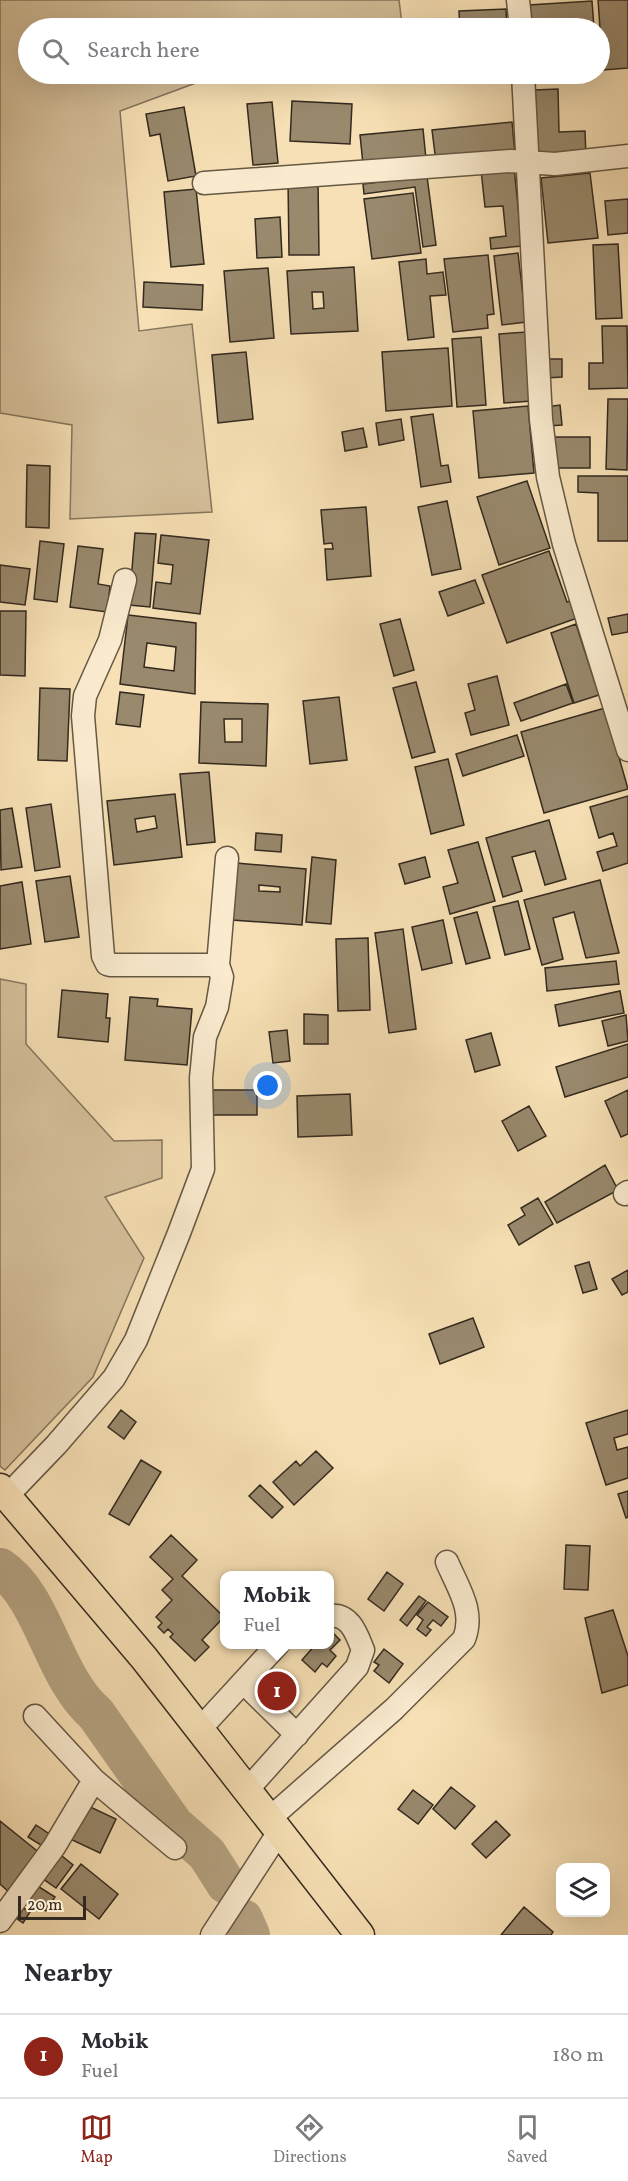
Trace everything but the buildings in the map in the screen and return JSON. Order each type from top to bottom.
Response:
[{"type":"main road","points":[[3,1492],[200,1729],[360,1935]]},
{"type":"street","points":[[518,0],[520,18]]},
{"type":"street","points":[[523,84],[541,408],[548,477],[564,544],[628,750]]},
{"type":"street","points":[[204,183],[511,161],[555,164],[628,156]]},
{"type":"street","points":[[125,580],[110,640],[85,696],[83,716],[103,956],[107,964],[111,965],[218,965]]},
{"type":"street","points":[[3,1492],[56,1445],[114,1378],[136,1340],[203,1169],[201,1078],[205,1037],[216,1007],[222,977],[218,965],[227,858]]},
{"type":"street","points":[[212,1935],[274,1826],[464,1639],[470,1625],[467,1609],[447,1562]]},
{"type":"street","points":[[248,1790],[357,1667],[363,1650],[352,1624],[334,1615]]},
{"type":"street","points":[[200,1729],[273,1649]]},
{"type":"street","points":[[243,1682],[297,1735]]},
{"type":"street","points":[[34,1716],[94,1780],[175,1848]]},
{"type":"street","points":[[0,1920],[54,1847],[94,1780]]},
{"type":"shaded area","points":[[0,0],[399,0],[401,18],[18,18],[18,84],[193,84],[120,111],[139,331],[192,324],[212,512],[70,519],[72,425],[0,413]]},
{"type":"shaded area","points":[[0,979],[26,984],[26,1044],[114,1141],[162,1140],[162,1178],[105,1197],[144,1258],[93,1377],[5,1470],[0,1466]]},
{"type":"waterway","points":[[0,1568],[15,1581],[27,1598],[81,1698],[96,1714],[174,1825],[207,1854],[226,1884]]},
{"type":"waterway","points":[[243,1919],[250,1935]]},
{"type":"place","name":"Mobik","points":[[277,1691]]}]
